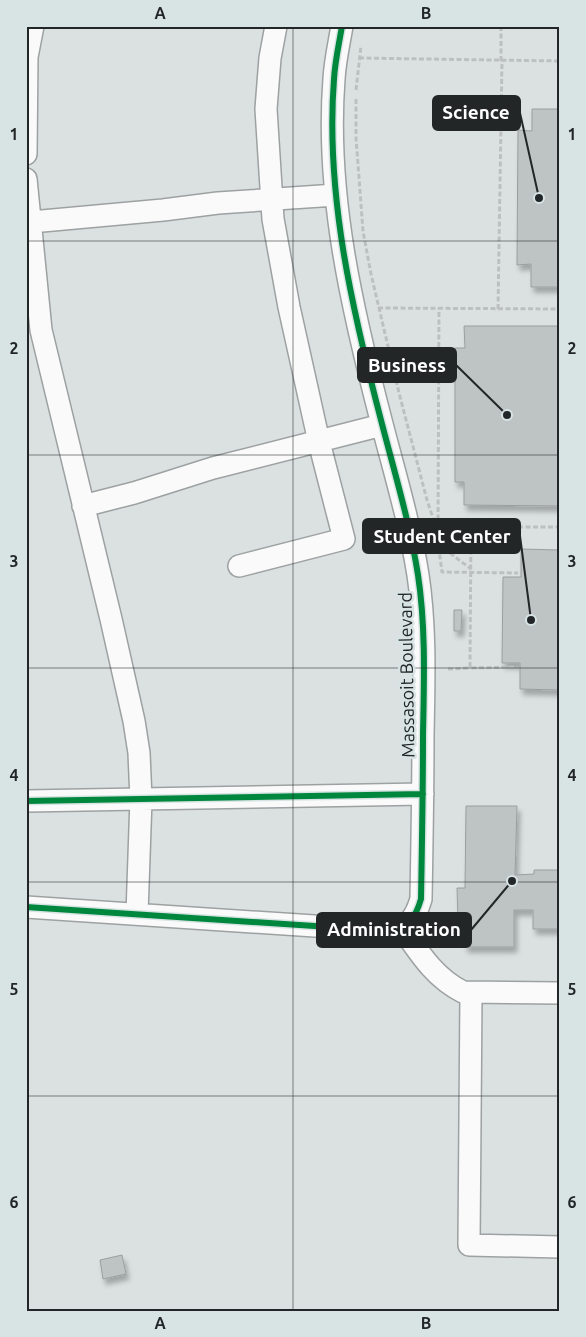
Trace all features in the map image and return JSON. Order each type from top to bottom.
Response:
[{"type":"street","points":[[26,154],[27,57],[33,26]]},
{"type":"street","points":[[239,566],[344,539],[319,442],[289,307],[273,220],[266,110],[270,58],[276,26]]},
{"type":"street","name":"Massasoit Boulevard","points":[[342,26],[334,78],[333,112],[336,195],[345,262],[382,425],[408,528],[418,575],[422,615],[424,675],[421,899],[416,914],[402,928]]},
{"type":"street","points":[[26,179],[41,330],[134,721],[139,754],[141,799],[137,914]]},
{"type":"street","points":[[31,222],[218,203],[336,195]]},
{"type":"street","points":[[83,506],[134,493],[213,468],[382,425]]},
{"type":"street","points":[[26,801],[423,794]]},
{"type":"street","points":[[26,907],[390,931],[402,928],[435,973],[451,986],[463,992],[560,993]]},
{"type":"street","points":[[471,993],[469,1245],[560,1246]]},
{"type":"path","points":[[498,309],[501,26]]},
{"type":"path","points":[[362,44],[356,92],[356,138],[362,222],[379,308],[421,477],[437,527]]},
{"type":"path","points":[[354,58],[560,61]]},
{"type":"path","points":[[373,308],[560,309]]},
{"type":"path","points":[[439,308],[437,527],[442,572],[470,570],[518,573]]},
{"type":"path","points":[[470,668],[471,527]]},
{"type":"path","points":[[408,528],[560,527]]},
{"type":"path","points":[[438,544],[470,570]]},
{"type":"path","points":[[448,669],[517,668]]},
{"type":"building","points":[[532,109],[560,109],[560,287],[531,287],[531,264],[517,265],[518,130],[532,131]]},
{"type":"building","points":[[464,326],[560,326],[560,506],[464,505],[464,482],[455,482],[455,348],[465,348]]},
{"type":"building","points":[[521,549],[560,550],[560,690],[520,689],[520,663],[502,663],[503,577],[521,577]]},
{"type":"building","points":[[454,610],[462,610],[461,631],[454,631]]},
{"type":"building","points":[[466,806],[517,806],[515,875],[534,874],[534,870],[560,870],[560,929],[533,929],[533,910],[514,910],[514,947],[465,947],[465,919],[458,919],[457,888],[465,888]]},
{"type":"building","points":[[122,1255],[126,1274],[103,1279],[100,1260]]},
{"type":"cycle path","points":[[26,907],[390,931],[407,924],[414,916],[419,905],[421,899],[424,675],[421,595],[407,518],[361,340],[344,253],[338,210],[332,123],[336,59],[342,26]]},
{"type":"cycle path","points":[[26,801],[423,794]]},
{"type":"place","name":"Science","points":[[539,198]]},
{"type":"place","name":"Business","points":[[507,415]]},
{"type":"place","name":"Student Center","points":[[531,620]]},
{"type":"place","name":"Administration","points":[[512,881]]}]
